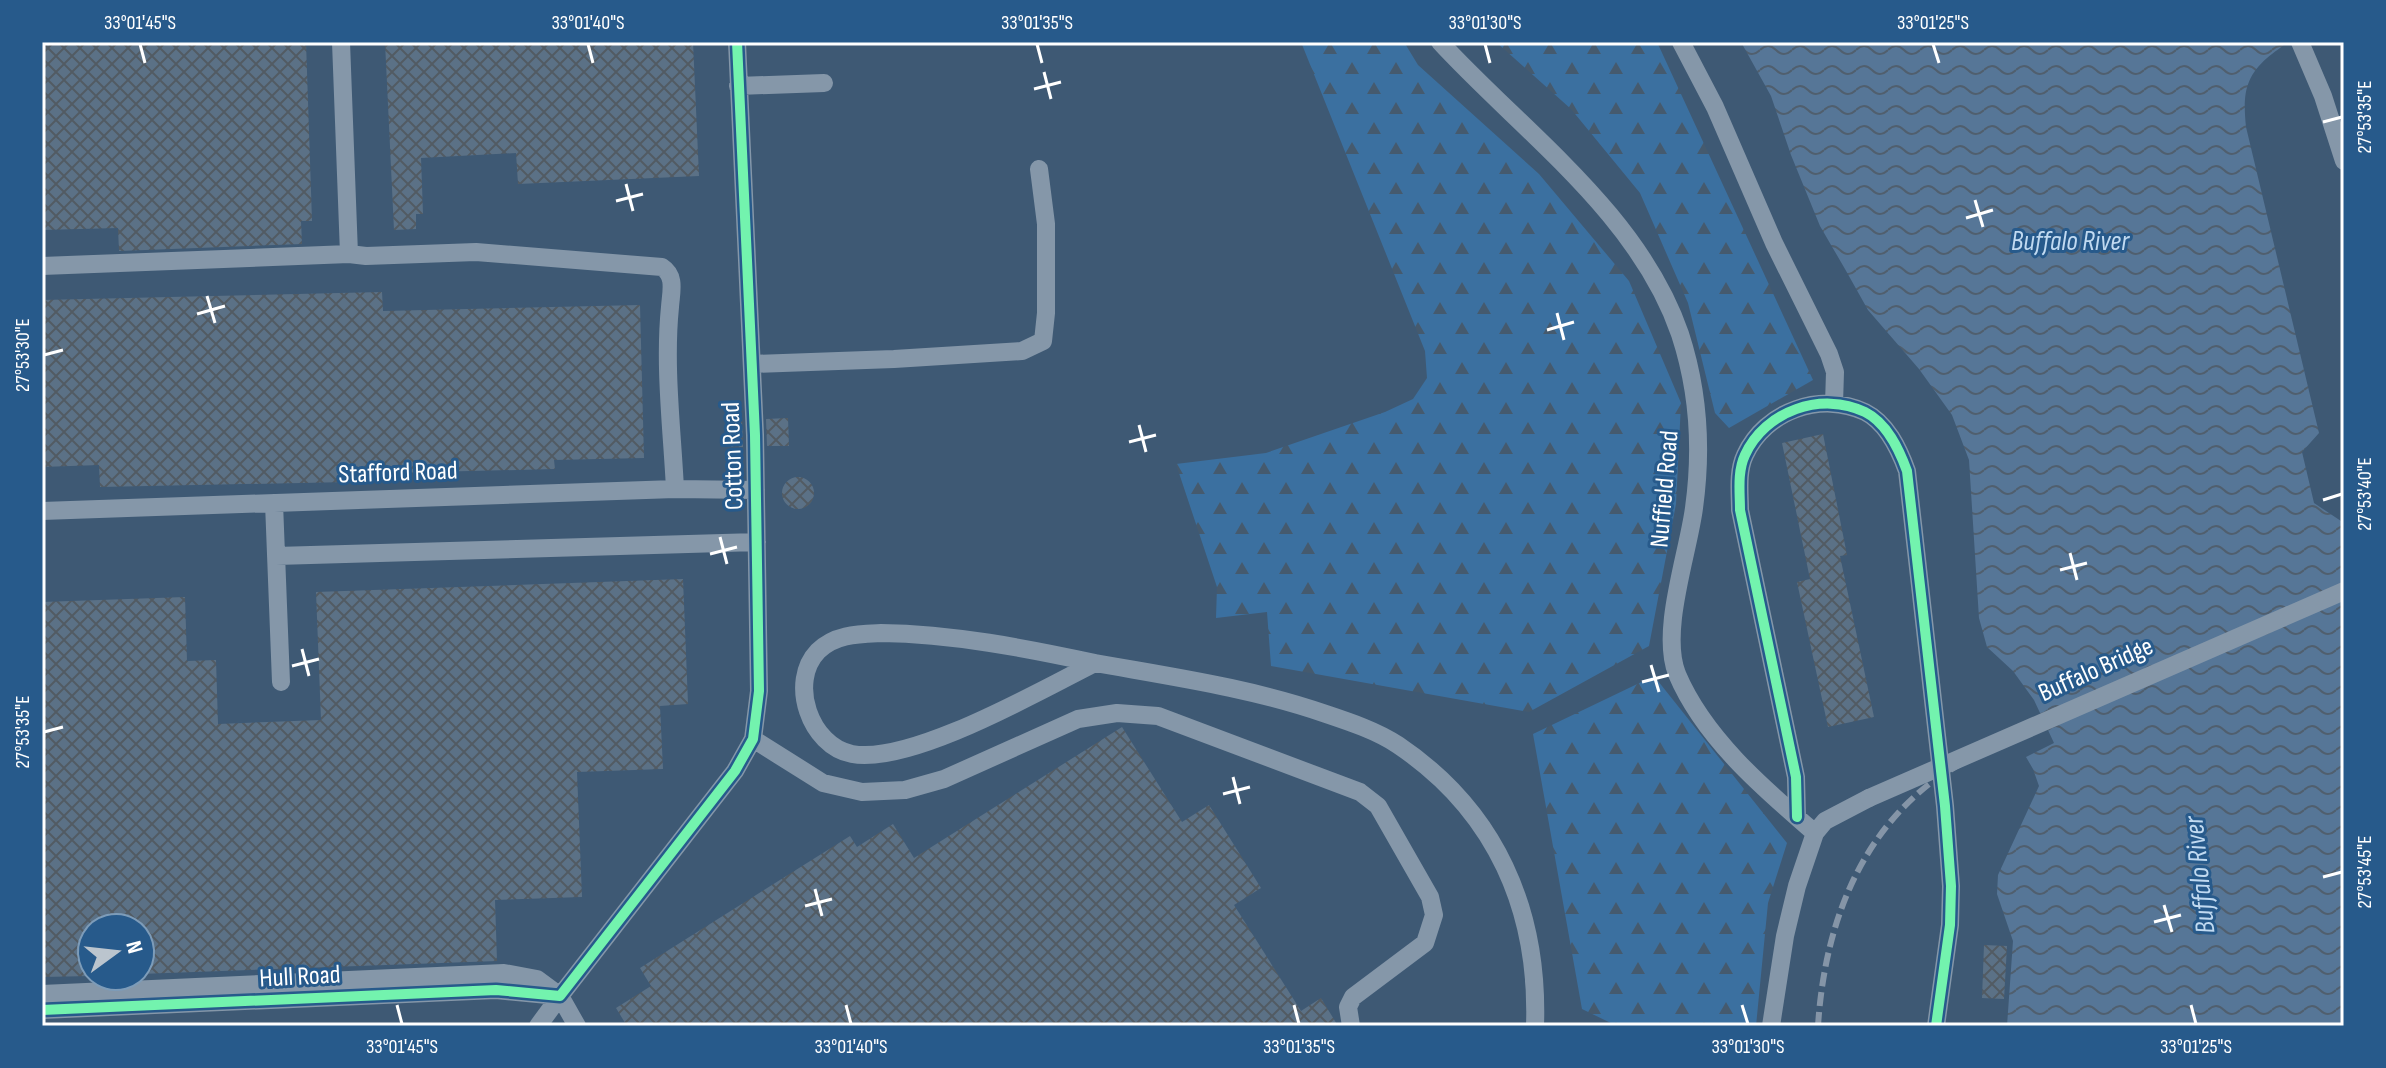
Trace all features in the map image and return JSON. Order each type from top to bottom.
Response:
[{"type":"street","points":[[341,42],[349,254]]},
{"type":"street","name":"Cotton Road","points":[[538,1026],[735,771],[753,739],[759,691],[756,490],[737,42]]},
{"type":"street","name":"Nuffield Road","points":[[1440,42],[1596,198],[1636,249],[1673,319],[1694,395],[1698,472],[1688,550],[1672,619],[1672,658],[1688,695],[1724,745],[1754,778],[1815,833]]},
{"type":"street","points":[[1681,42],[1715,107],[1774,243],[1829,354],[1835,372],[1834,404]]},
{"type":"street","points":[[2301,44],[2323,96],[2344,161]]},
{"type":"street","points":[[738,86],[824,83]]},
{"type":"street","points":[[752,364],[1022,351],[1043,341],[1046,224],[1039,169]]},
{"type":"street","points":[[42,266],[476,252],[662,267],[668,271],[672,284],[668,340],[675,489]]},
{"type":"street","points":[[1797,817],[1796,777],[1740,510],[1740,469],[1745,454],[1764,428],[1781,416],[1813,404],[1834,404],[1866,413],[1879,423],[1899,450],[1907,471],[1950,874],[1950,925],[1936,1026]]},
{"type":"street","name":"Stafford Road","points":[[42,511],[675,489],[756,490]]},
{"type":"street","points":[[274,503],[281,682]]},
{"type":"street","points":[[276,556],[757,542]]},
{"type":"street","name":"Buffalo Bridge","points":[[1815,833],[1825,821],[1869,798],[2344,591]]},
{"type":"street","points":[[1095,663],[972,725],[913,746],[879,753],[851,754],[829,742],[804,704],[807,667],[818,651],[832,641],[852,635],[919,634],[1034,650],[1211,683],[1285,700],[1354,724],[1397,744],[1428,769],[1479,821],[1501,856],[1517,891],[1528,932],[1534,974],[1535,1026]]},
{"type":"street","points":[[753,739],[823,783],[862,792],[905,790],[944,779],[1078,719],[1117,713],[1158,716],[1360,792],[1378,806],[1430,897],[1434,915],[1425,943],[1353,997],[1348,1007],[1351,1026]]},
{"type":"street","points":[[1771,1026],[1785,936],[1797,886],[1815,833]]},
{"type":"street","points":[[42,994],[504,973],[537,979],[560,996],[577,1026]]},
{"type":"street","name":"Hull Road","points":[[42,1010],[496,990],[560,996]]},
{"type":"green space","points":[[1301,42],[1404,42],[1418,65],[1539,174],[1629,281],[1681,403],[1676,504],[1649,646],[1529,712],[1271,666],[1267,612],[1216,618],[1217,587],[1176,464],[1266,453],[1385,412],[1413,399],[1427,378],[1425,351]]},
{"type":"green space","points":[[1496,42],[1657,42],[1813,380],[1729,428],[1715,413],[1688,303],[1640,193],[1571,109]]},
{"type":"green space","points":[[1654,676],[1787,843],[1768,903],[1756,1026],[1617,1026],[1582,1009],[1533,734]]},
{"type":"water","name":"Buffalo River","points":[[1741,42],[2287,42],[2259,65],[2249,81],[2245,116],[2319,433],[2302,452],[2314,503],[2344,523],[2344,1026],[2007,1026],[2013,941],[1997,894],[1998,875],[2039,786],[2026,757],[2054,743],[2034,700],[2013,671],[1987,647],[1979,618],[1969,460],[1952,415],[1919,369],[1868,310],[1820,226],[1771,96]]},
{"type":"building","points":[[42,42],[306,42],[312,221],[301,221],[302,244],[119,251],[118,228],[42,230]]},
{"type":"building","points":[[385,42],[693,42],[699,176],[518,184],[516,153],[421,158],[423,214],[416,214],[416,229],[394,230]]},
{"type":"building","points":[[382,292],[383,311],[640,305],[644,458],[554,460],[555,469],[348,474],[348,482],[100,487],[99,465],[42,467],[42,300]]},
{"type":"building","points":[[788,418],[789,446],[767,446],[766,419]]},
{"type":"building","points":[[742,419],[743,447],[731,447],[730,420]]},
{"type":"building","points":[[1823,434],[1847,555],[1840,556],[1874,717],[1828,727],[1797,582],[1810,579],[1782,443]]},
{"type":"building","points":[[798,477],[809,482],[814,493],[809,504],[798,509],[787,504],[782,493],[787,482]]},
{"type":"building","points":[[683,579],[688,704],[660,706],[663,769],[577,772],[582,897],[495,900],[497,961],[156,973],[156,912],[76,912],[76,976],[42,977],[42,602],[185,597],[187,661],[216,660],[218,724],[321,720],[316,592]]},
{"type":"building","points":[[1122,727],[1182,822],[1209,805],[1261,888],[1234,905],[1301,1011],[1321,998],[1338,1026],[627,1026],[616,1008],[651,986],[640,968],[850,836],[857,847],[893,824],[914,858]]},
{"type":"building","points":[[1984,945],[2007,946],[2004,999],[1982,998]]},
{"type":"railway","points":[[1818,1026],[1827,958],[1848,893],[1880,835],[1928,785],[1987,750],[2344,594]]},
{"type":"cycle path","points":[[42,1010],[496,990],[560,996],[735,771],[753,739],[759,691],[755,435],[737,42]]},
{"type":"cycle path","points":[[1797,817],[1796,777],[1740,510],[1740,475],[1745,455],[1766,427],[1796,409],[1830,404],[1865,412],[1880,423],[1896,446],[1907,471],[1945,806],[1951,886],[1950,925],[1936,1026]]}]
